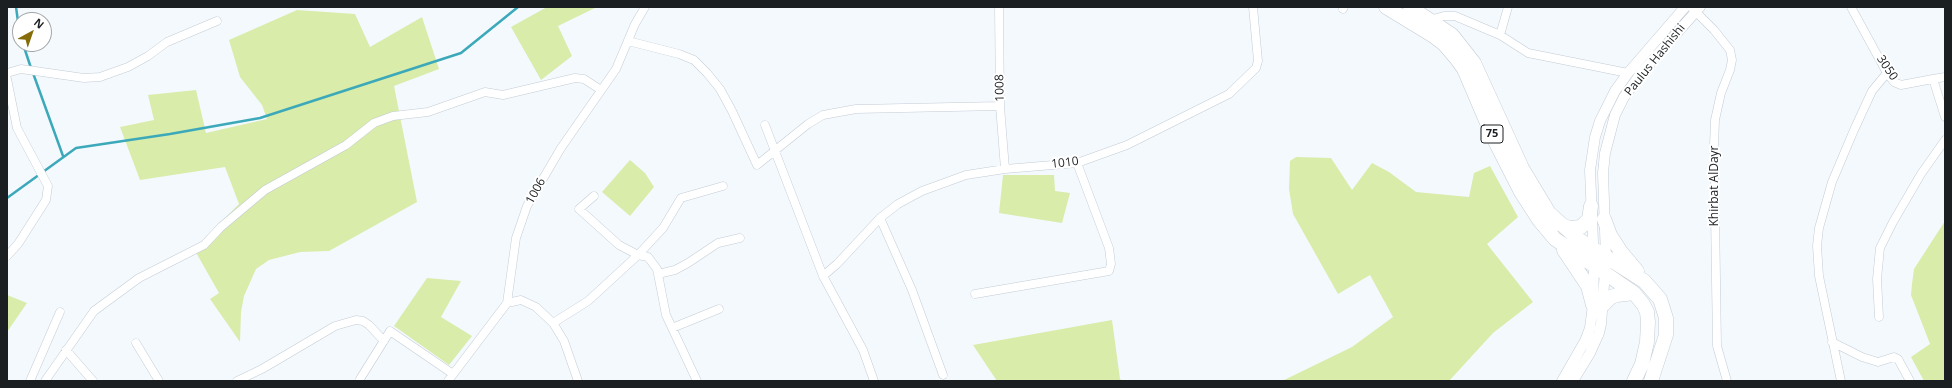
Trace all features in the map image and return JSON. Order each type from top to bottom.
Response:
[{"type":"highway","name":"75","points":[[1386,7],[1425,23]]},
{"type":"highway","name":"75","points":[[1410,7],[1444,44],[1464,69],[1493,137],[1521,192],[1550,224],[1555,239],[1634,293],[1647,312],[1647,342],[1642,364],[1634,381]]},
{"type":"highway","points":[[1550,224],[1560,224],[1569,228],[1581,227],[1589,219],[1591,206]]},
{"type":"highway","points":[[1604,219],[1610,235],[1621,252],[1644,281]]},
{"type":"highway","name":"75","points":[[1550,224],[1565,229],[1593,250],[1644,281],[1660,299],[1666,318],[1666,335],[1651,381]]},
{"type":"highway","points":[[1550,224],[1598,305],[1611,297],[1634,293]]},
{"type":"street","name":"1006","points":[[451,378],[507,303],[516,238],[527,206],[561,148],[616,69],[635,24],[645,7]]},
{"type":"street","name":"1008","points":[[999,7],[1000,106],[1005,168]]},
{"type":"street","name":"1010","points":[[823,276],[837,264],[880,218],[898,204],[922,191],[966,175],[1005,168],[1077,163],[1127,145],[1232,91],[1256,68],[1258,62],[1253,7]]},
{"type":"street","points":[[1500,35],[1508,7]]},
{"type":"street","name":"Paulus Hashishi","points":[[1598,305],[1593,250],[1590,170],[1596,137],[1607,106],[1628,72],[1685,7]]},
{"type":"street","name":"3050","points":[[1851,7],[1887,73],[1898,84],[1933,80]]},
{"type":"street","name":"Paulus Hashishi","points":[[1598,305],[1606,274],[1603,173],[1605,153],[1615,115],[1624,98],[1642,72],[1695,8]]},
{"type":"street","name":"Khirbat AlDayr","points":[[1695,8],[1730,50],[1732,60],[1730,70],[1721,93],[1715,120],[1714,146],[1717,346],[1726,381]]},
{"type":"street","points":[[1425,23],[1444,16],[1455,16],[1500,35],[1528,53],[1628,72]]},
{"type":"street","points":[[7,73],[21,69],[84,78],[100,77],[128,67],[148,56],[167,42],[217,21]]},
{"type":"street","points":[[628,41],[679,54],[694,60],[720,89],[757,165],[776,152],[808,124],[823,115],[856,109],[1000,106]]},
{"type":"street","points":[[1841,381],[1818,276],[1817,246],[1819,228],[1832,182],[1854,130],[1872,91],[1887,73]]},
{"type":"street","points":[[1945,76],[1933,80],[1945,117]]},
{"type":"street","points":[[45,381],[94,311],[140,278],[204,245],[221,227],[264,190],[346,145],[374,123],[393,116],[428,112],[485,92],[503,95],[575,78],[584,80],[602,90]]},
{"type":"street","points":[[7,79],[17,128],[48,186],[46,200],[18,244],[7,256]]},
{"type":"street","points":[[765,124],[823,276],[863,350],[874,381]]},
{"type":"street","points":[[1879,317],[1876,279],[1880,248],[1893,222],[1921,174],[1945,140]]},
{"type":"street","points":[[974,294],[1109,271],[1109,248],[1077,163]]},
{"type":"street","points":[[553,323],[588,301],[638,255],[663,228],[681,198],[723,186]]},
{"type":"street","points":[[594,196],[579,209],[619,245],[638,255],[648,257],[657,268],[666,315],[697,381]]},
{"type":"street","points":[[880,218],[912,290],[943,375]]},
{"type":"street","points":[[658,274],[675,270],[718,243],[730,239],[740,238]]},
{"type":"street","points":[[507,303],[521,300],[536,307],[553,323],[564,341],[578,381]]},
{"type":"street","points":[[1562,381],[1585,341],[1598,305]]},
{"type":"street","points":[[1573,381],[1599,334],[1598,305]]},
{"type":"street","points":[[672,328],[719,309]]},
{"type":"street","points":[[30,381],[60,312]]},
{"type":"street","points":[[237,381],[262,369],[335,326],[356,320],[362,321],[369,325],[384,341]]},
{"type":"street","points":[[360,379],[390,332],[451,378]]},
{"type":"street","points":[[1832,342],[1862,357],[1878,362],[1894,357],[1898,359],[1910,381]]},
{"type":"street","points":[[136,343],[159,381]]},
{"type":"street","points":[[66,350],[93,381]]},
{"type":"green space","points":[[547,7],[597,7],[558,26],[572,56],[541,80],[511,27]]},
{"type":"green space","points":[[297,10],[355,14],[370,47],[422,17],[439,69],[394,86],[417,202],[329,251],[300,252],[269,260],[256,269],[244,296],[241,312],[240,342],[210,299],[219,293],[194,249],[239,204],[225,167],[140,180],[120,127],[154,120],[148,95],[196,90],[206,133],[267,119],[262,105],[240,77],[229,40]]},
{"type":"green space","points":[[1296,157],[1331,158],[1352,190],[1372,163],[1389,172],[1416,192],[1469,197],[1474,173],[1490,166],[1518,217],[1487,244],[1533,302],[1493,333],[1449,381],[1282,381],[1352,347],[1393,317],[1370,275],[1338,294],[1293,214],[1289,189],[1290,161]]},
{"type":"green space","points":[[630,160],[645,173],[654,187],[630,216],[602,192]]},
{"type":"green space","points":[[1003,175],[1054,175],[1055,191],[1070,193],[1062,223],[999,213]]},
{"type":"green space","points":[[1945,221],[1945,381],[1924,381],[1911,357],[1930,344],[1911,295],[1912,284],[1914,269]]},
{"type":"green space","points":[[427,278],[461,281],[441,317],[472,336],[449,365],[394,326]]},
{"type":"green space","points":[[7,295],[27,303],[7,332]]},
{"type":"green space","points":[[1112,320],[1120,379],[1123,381],[997,381],[973,345]]},
{"type":"waterway","points":[[16,7],[17,12]]},
{"type":"waterway","points":[[7,198],[76,148],[170,134],[260,118],[461,53],[518,7]]},
{"type":"waterway","points":[[26,52],[31,68]]},
{"type":"waterway","points":[[33,73],[63,156]]}]
